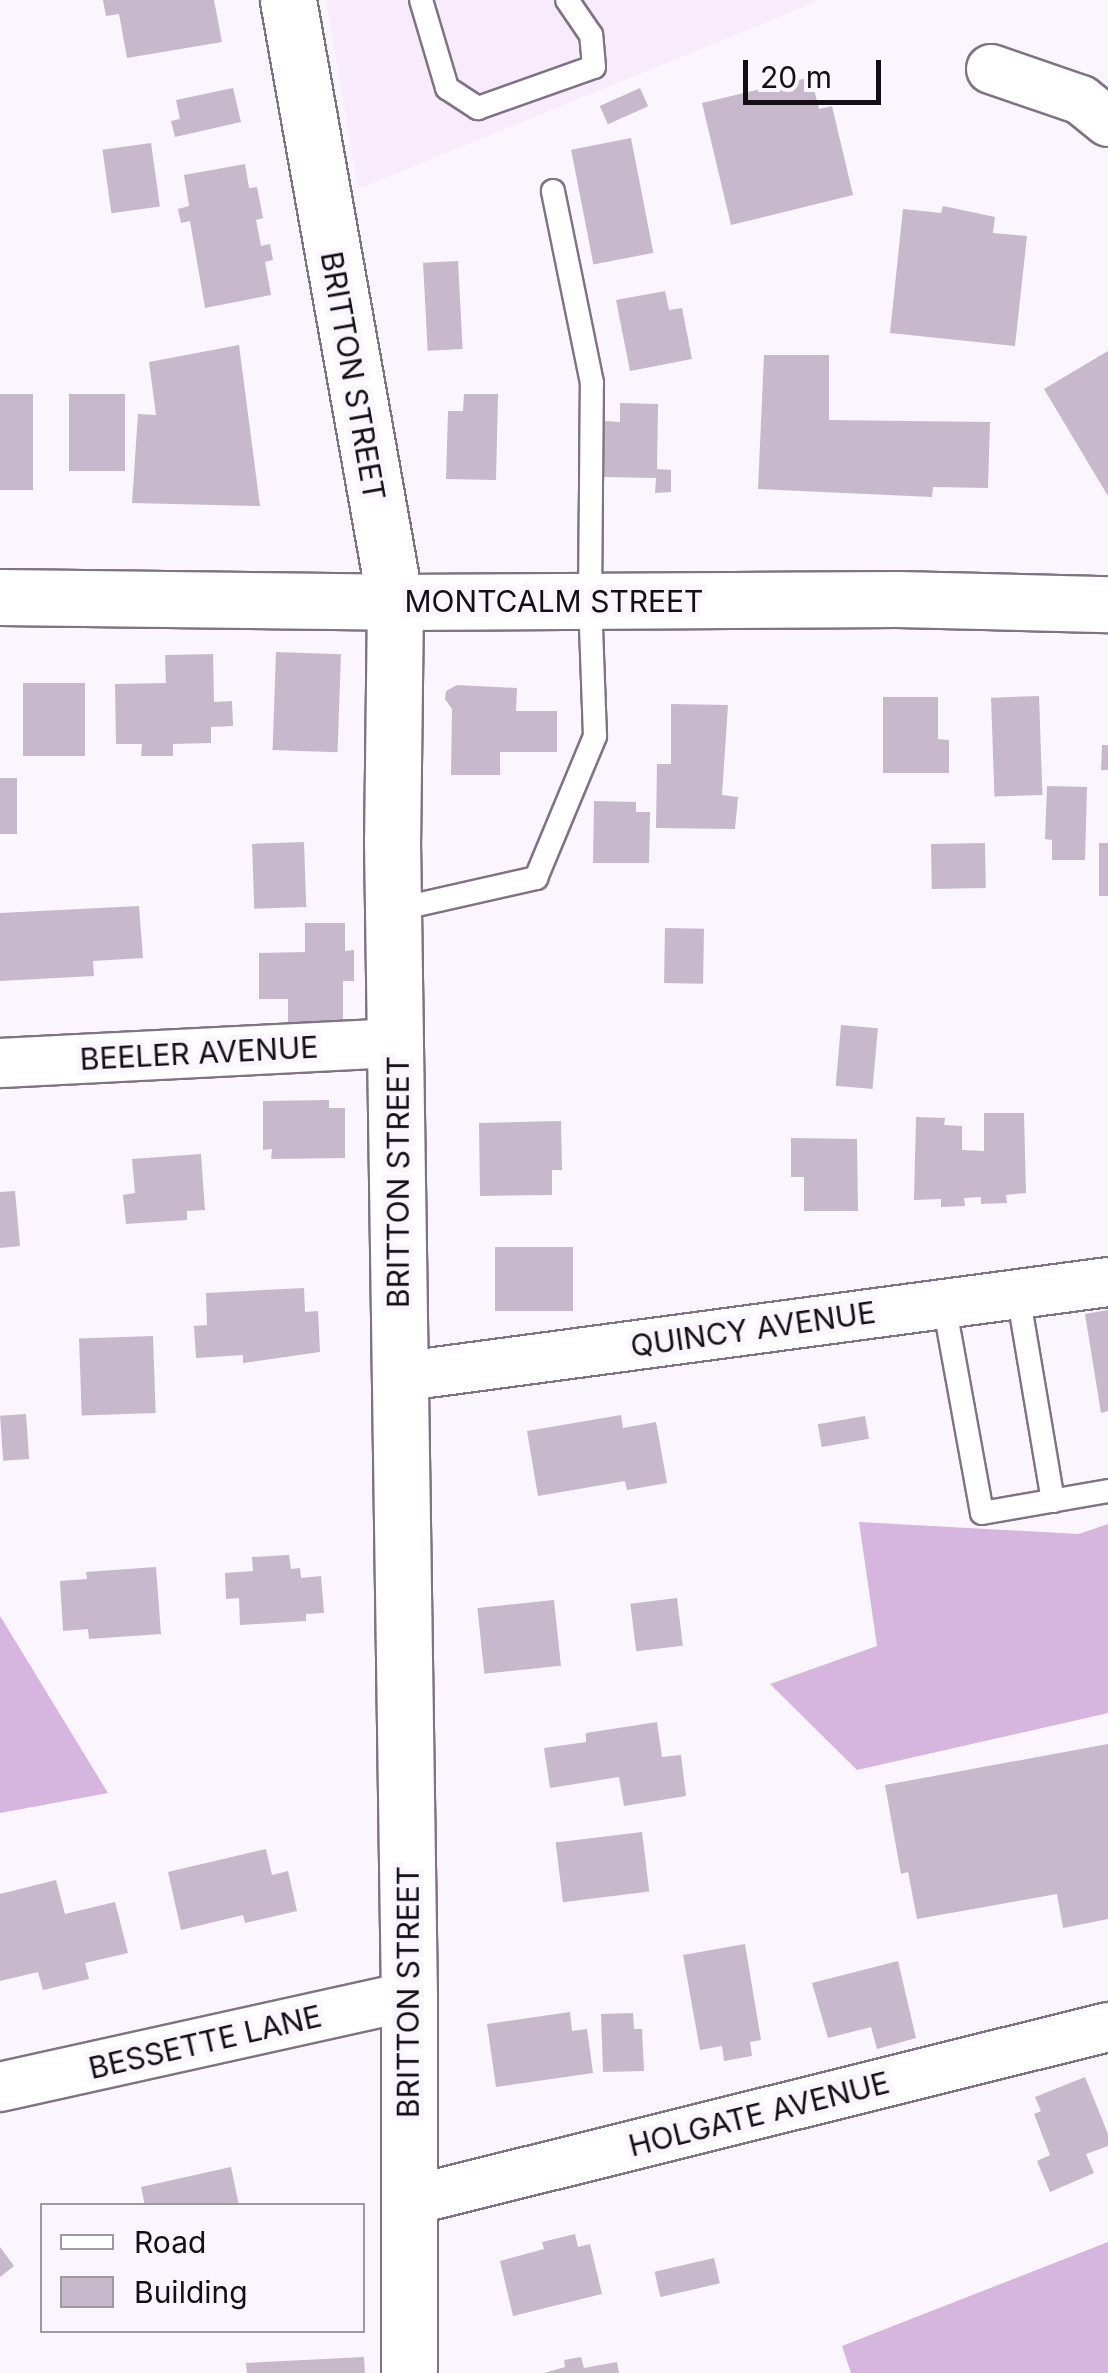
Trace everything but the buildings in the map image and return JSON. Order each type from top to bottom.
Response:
[{"type":"street","name":"BRITTON STREET","points":[[288,0],[395,602],[394,910],[409,1996],[409,2373]]},
{"type":"street","points":[[991,68],[1081,100],[1108,122]]},
{"type":"street","name":"MONTCALM STREET","points":[[0,597],[395,602],[897,599],[1108,604]]},
{"type":"street","name":"BEELER AVENUE","points":[[0,1063],[398,1043]]},
{"type":"street","name":"QUINCY AVENUE","points":[[398,1377],[1108,1282]]},
{"type":"street","name":"BESSETTE LANE","points":[[0,2088],[409,1996]]},
{"type":"street","name":"HOLGATE AVENUE","points":[[409,2201],[1108,2027]]},
{"type":"lane","points":[[421,0],[446,88],[478,108],[594,67],[590,35],[566,0]]},
{"type":"lane","points":[[394,910],[536,878],[594,736],[590,601],[592,383],[553,191]]},
{"type":"lane","points":[[1018,1294],[1053,1501]]},
{"type":"lane","points":[[944,1304],[982,1513],[1108,1491]]},
{"type":"shaded area","points":[[326,0],[821,0],[358,189]]},
{"type":"shaded area","points":[[859,1522],[1079,1534],[1108,1524],[1108,1713],[857,1770],[770,1684],[877,1646]]},
{"type":"shaded area","points":[[0,1616],[108,1793],[0,1813]]},
{"type":"shaded area","points":[[1108,2242],[1108,2373],[851,2373],[842,2346]]}]
